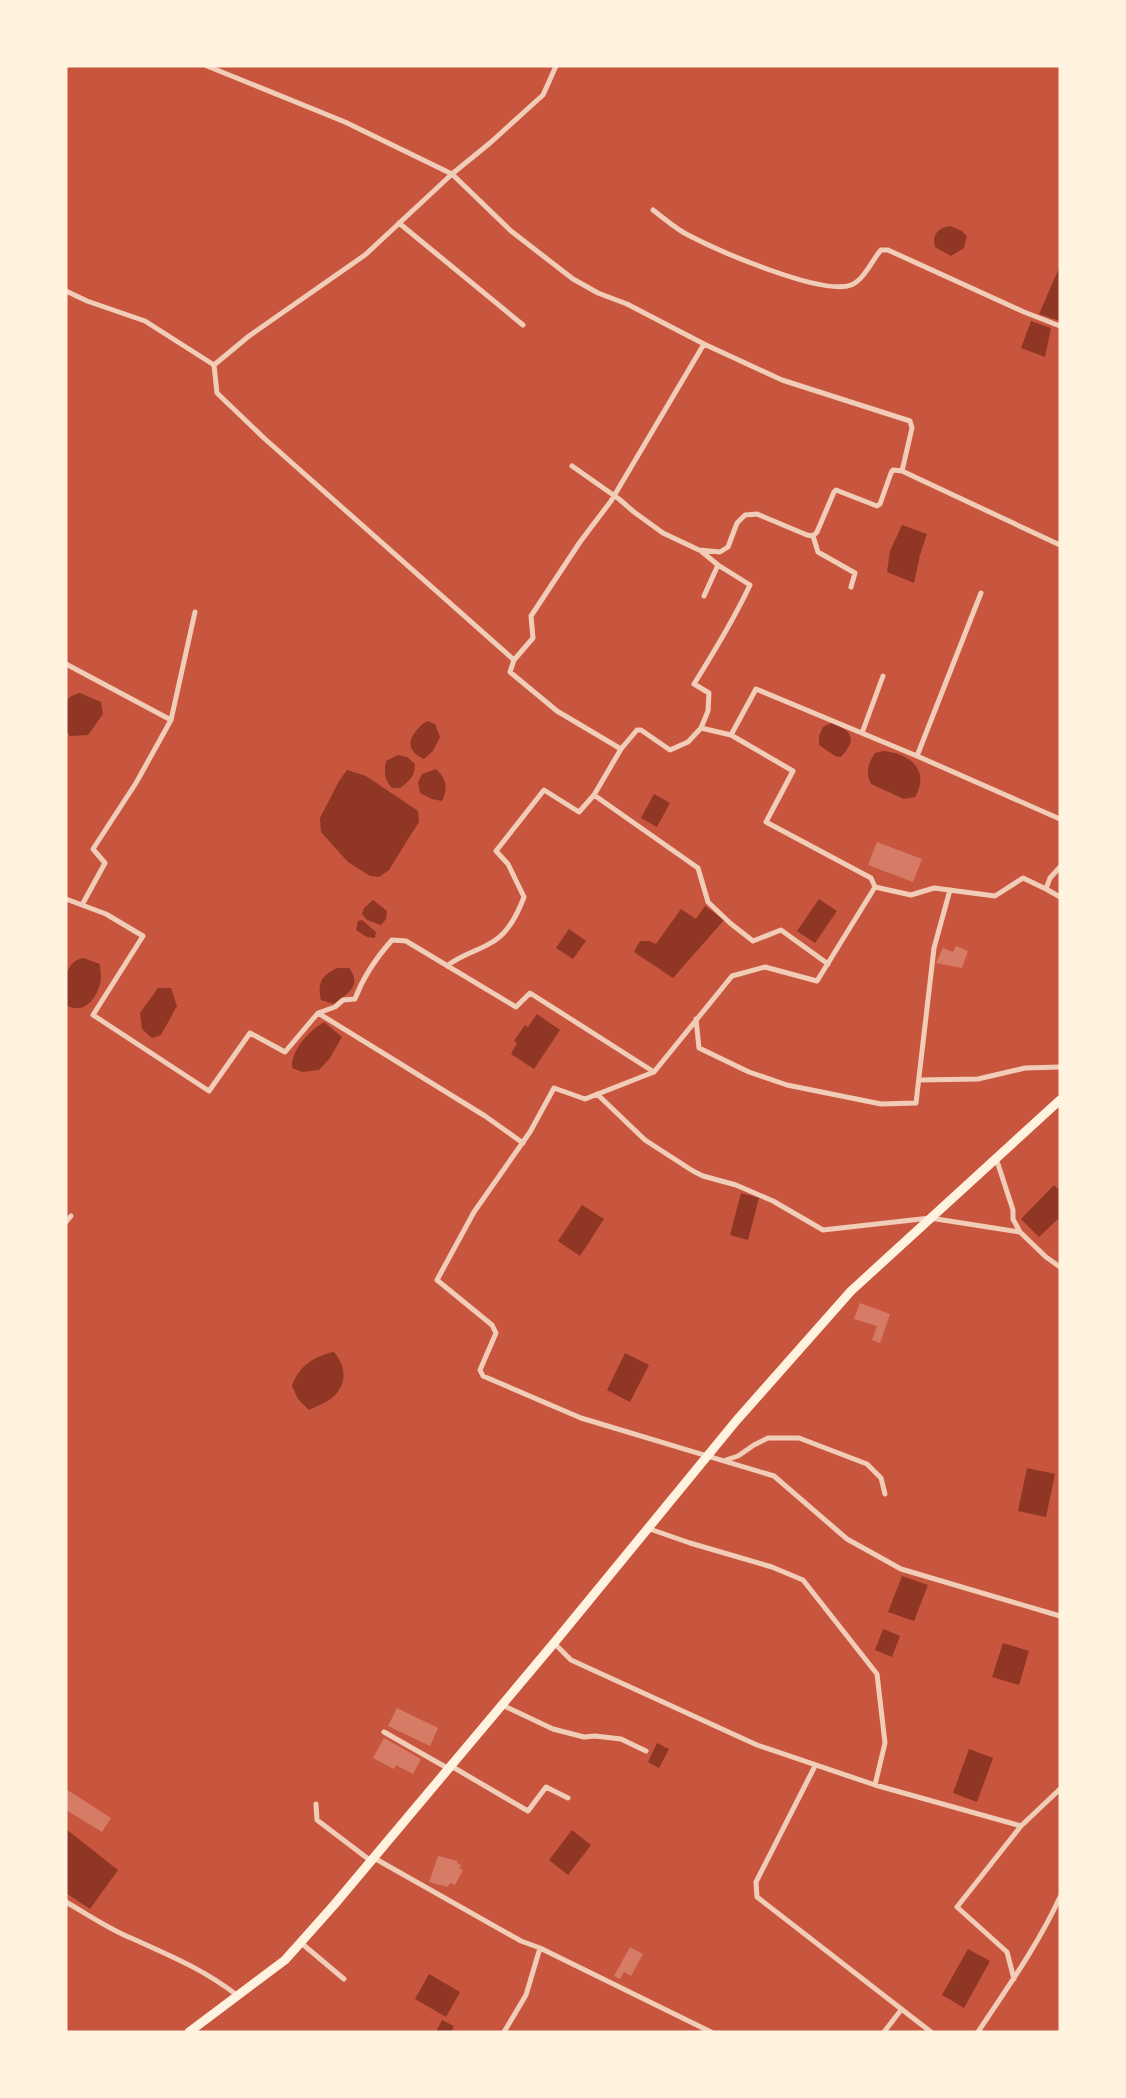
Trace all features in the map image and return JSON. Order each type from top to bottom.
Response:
[{"type":"highway","points":[[189,2032],[285,1960],[450,1768],[707,1456],[851,1291],[1060,1100]]},
{"type":"street","points":[[207,66],[345,122],[452,174],[511,231],[573,279],[598,293],[666,323],[704,344],[782,380],[910,421],[912,428],[902,471]]},
{"type":"street","points":[[214,365],[249,336],[365,255],[452,174],[543,95],[556,66]]},
{"type":"street","points":[[653,210],[687,235],[723,252],[823,286],[850,285],[860,277],[880,250],[888,250],[1060,326]]},
{"type":"street","points":[[399,224],[523,325]]},
{"type":"street","points":[[66,291],[87,301],[145,321],[214,365],[218,393],[265,440],[514,660]]},
{"type":"street","points":[[621,749],[557,711],[510,672],[514,660],[533,638],[531,616],[614,495],[704,344]]},
{"type":"street","points":[[447,966],[459,956],[496,941],[519,911],[524,897],[508,864],[496,851],[544,790],[579,812],[594,795],[621,749],[639,730],[670,750],[688,742],[700,729],[708,711],[709,693],[694,684],[738,611],[750,585],[718,566],[699,550],[663,533],[572,466]]},
{"type":"street","points":[[813,536],[836,490],[877,506],[893,470],[902,471],[1060,546]]},
{"type":"street","points":[[699,550],[720,552],[728,547],[737,523],[745,515],[757,514],[813,536]]},
{"type":"street","points":[[813,536],[818,552],[855,573],[851,588]]},
{"type":"street","points":[[704,596],[718,566]]},
{"type":"street","points":[[917,756],[981,593]]},
{"type":"street","points":[[82,905],[105,863],[93,849],[136,783],[171,720],[195,612]]},
{"type":"street","points":[[66,664],[171,720]]},
{"type":"street","points":[[862,733],[883,676]]},
{"type":"street","points":[[732,735],[756,689],[1060,819]]},
{"type":"street","points":[[700,729],[732,735],[793,771],[766,822],[871,878],[875,887]]},
{"type":"street","points":[[594,795],[698,868],[708,902],[753,941],[781,930],[828,964]]},
{"type":"street","points":[[1046,888],[1050,878],[1060,867]]},
{"type":"street","points":[[875,887],[911,895],[934,888],[995,896],[1023,878],[1060,897]]},
{"type":"street","points":[[875,887],[817,981],[765,966],[732,976],[654,1072],[585,1099],[554,1088],[523,1143],[474,1212],[437,1280],[492,1325],[496,1333],[480,1370],[483,1376],[581,1418],[774,1476],[847,1539],[901,1569],[1060,1616]]},
{"type":"street","points":[[696,1019],[699,1048],[748,1072],[787,1085],[881,1104],[916,1103],[934,948],[950,890]]},
{"type":"street","points":[[66,899],[106,914],[143,936],[93,1015],[209,1091],[250,1033],[285,1052],[318,1013],[334,1007],[343,1000],[355,999],[362,980],[392,940],[406,941],[516,1007],[530,993],[654,1072]]},
{"type":"street","points":[[318,1013],[485,1116],[523,1143]]},
{"type":"street","points":[[920,1080],[978,1079],[1025,1068],[1060,1067]]},
{"type":"street","points":[[597,1094],[645,1140],[693,1171],[736,1185],[773,1201],[823,1230],[930,1218],[1020,1232]]},
{"type":"street","points":[[996,1158],[1013,1210],[1013,1218],[1020,1232],[1060,1267]]},
{"type":"street","points":[[66,1221],[71,1216]]},
{"type":"street","points":[[724,1461],[738,1456],[768,1438],[799,1438],[867,1464],[881,1478],[885,1494]]},
{"type":"street","points":[[647,1528],[772,1567],[803,1580],[877,1674],[885,1743],[875,1785]]},
{"type":"street","points":[[554,1643],[571,1660],[757,1746],[875,1785],[1021,1826]]},
{"type":"street","points":[[502,1705],[553,1729],[584,1737],[621,1739],[646,1750]]},
{"type":"street","points":[[384,1732],[528,1810],[546,1787],[568,1798]]},
{"type":"street","points":[[815,1766],[756,1882],[756,1897],[931,2032]]},
{"type":"street","points":[[1014,1979],[1007,1952],[957,1907],[1021,1826],[1060,1789]]},
{"type":"street","points":[[316,1804],[317,1820],[373,1859],[521,1941],[540,1948],[711,2032]]},
{"type":"street","points":[[978,2032],[1049,1922],[1060,1897]]},
{"type":"street","points":[[66,1902],[130,1938],[160,1949],[217,1980],[238,1996]]},
{"type":"street","points":[[300,1942],[344,1979]]},
{"type":"street","points":[[504,2032],[526,1995],[540,1948]]},
{"type":"street","points":[[884,2032],[902,2010]]},
{"type":"shaded area","points":[[950,226],[967,236],[964,248],[951,256],[935,247],[934,243],[939,230]]},
{"type":"shaded area","points":[[1060,266],[1060,321],[1039,314]]},
{"type":"shaded area","points":[[1031,321],[1051,328],[1045,357],[1021,348]]},
{"type":"shaded area","points":[[902,525],[927,534],[914,583],[887,572],[890,551]]},
{"type":"shaded area","points":[[80,693],[101,702],[103,714],[88,735],[70,736],[65,722],[67,700]]},
{"type":"shaded area","points":[[427,721],[435,724],[440,737],[433,751],[424,759],[413,750],[411,740],[417,730]]},
{"type":"shaded area","points":[[831,723],[844,729],[850,736],[850,745],[841,757],[835,756],[819,745],[819,736],[823,727]]},
{"type":"shaded area","points":[[883,751],[901,755],[915,765],[920,779],[915,797],[904,799],[871,784],[868,776],[869,764],[875,753]]},
{"type":"shaded area","points":[[398,755],[407,757],[415,764],[415,768],[413,775],[406,783],[400,788],[392,788],[385,776],[386,761]]},
{"type":"shaded area","points":[[436,769],[445,784],[442,801],[420,793],[418,783],[422,774]]},
{"type":"shaded area","points":[[347,770],[366,776],[418,811],[419,822],[389,870],[379,877],[370,876],[348,862],[321,832],[320,818]]},
{"type":"shaded area","points":[[654,794],[670,803],[657,827],[641,818]]},
{"type":"shaded area","points":[[819,899],[837,911],[815,943],[797,931]]},
{"type":"shaded area","points":[[373,900],[387,911],[386,919],[381,925],[367,920],[362,914],[364,908]]},
{"type":"shaded area","points":[[705,906],[724,920],[673,978],[634,952],[640,941],[656,944],[681,909],[696,919]]},
{"type":"shaded area","points":[[362,920],[376,932],[375,938],[367,937],[356,930],[358,921]]},
{"type":"shaded area","points":[[569,929],[586,941],[573,959],[556,948]]},
{"type":"shaded area","points":[[83,958],[100,964],[101,982],[88,1004],[72,1008],[66,1005],[66,977],[71,965]]},
{"type":"shaded area","points":[[337,968],[349,968],[353,974],[354,984],[348,993],[334,1004],[321,1000],[320,985],[327,974]]},
{"type":"shaded area","points":[[158,988],[171,988],[177,1006],[161,1035],[152,1038],[142,1029],[140,1013]]},
{"type":"shaded area","points":[[537,1014],[560,1030],[534,1069],[511,1054],[517,1043],[514,1041],[525,1025],[528,1027]]},
{"type":"shaded area","points":[[324,1022],[342,1037],[330,1058],[319,1070],[302,1072],[292,1068],[294,1054],[302,1042]]},
{"type":"shaded area","points":[[1054,1185],[1060,1191],[1060,1217],[1039,1237],[1021,1219]]},
{"type":"shaded area","points":[[741,1193],[759,1198],[748,1240],[730,1235]]},
{"type":"shaded area","points":[[582,1205],[604,1219],[580,1256],[558,1241]]},
{"type":"shaded area","points":[[334,1352],[343,1368],[342,1385],[326,1402],[309,1410],[298,1399],[292,1386],[295,1379],[308,1363]]},
{"type":"shaded area","points":[[625,1353],[649,1365],[630,1402],[607,1390]]},
{"type":"shaded area","points":[[1027,1468],[1055,1474],[1046,1517],[1018,1511]]},
{"type":"shaded area","points":[[902,1576],[928,1585],[914,1621],[888,1612]]},
{"type":"shaded area","points":[[883,1629],[900,1636],[892,1657],[875,1650]]},
{"type":"shaded area","points":[[1003,1643],[1029,1651],[1019,1685],[992,1677]]},
{"type":"shaded area","points":[[657,1743],[669,1749],[659,1768],[648,1762]]},
{"type":"shaded area","points":[[969,1749],[993,1758],[977,1802],[953,1793]]},
{"type":"shaded area","points":[[66,1829],[118,1870],[90,1909],[66,1893]]},
{"type":"shaded area","points":[[572,1830],[591,1845],[568,1875],[549,1860]]},
{"type":"shaded area","points":[[968,1949],[990,1961],[964,2008],[942,1995]]},
{"type":"shaded area","points":[[429,1974],[460,1992],[446,2017],[415,1999]]},
{"type":"shaded area","points":[[442,2020],[454,2026],[451,2032],[436,2032]]},
{"type":"building","points":[[877,842],[922,859],[913,882],[868,865]]},
{"type":"building","points":[[956,946],[968,951],[962,968],[936,963],[943,948],[953,952]]},
{"type":"building","points":[[860,1303],[890,1314],[880,1343],[872,1340],[877,1326],[854,1319]]},
{"type":"building","points":[[397,1708],[438,1728],[430,1746],[388,1726]]},
{"type":"building","points":[[384,1738],[421,1759],[413,1774],[396,1765],[394,1769],[373,1758]]},
{"type":"building","points":[[66,1789],[111,1818],[102,1832],[66,1810]]},
{"type":"building","points":[[438,1856],[458,1861],[457,1863],[461,1865],[459,1868],[463,1870],[455,1885],[450,1883],[448,1887],[429,1882]]},
{"type":"building","points":[[630,1947],[643,1954],[631,1976],[624,1972],[620,1979],[614,1976]]}]
